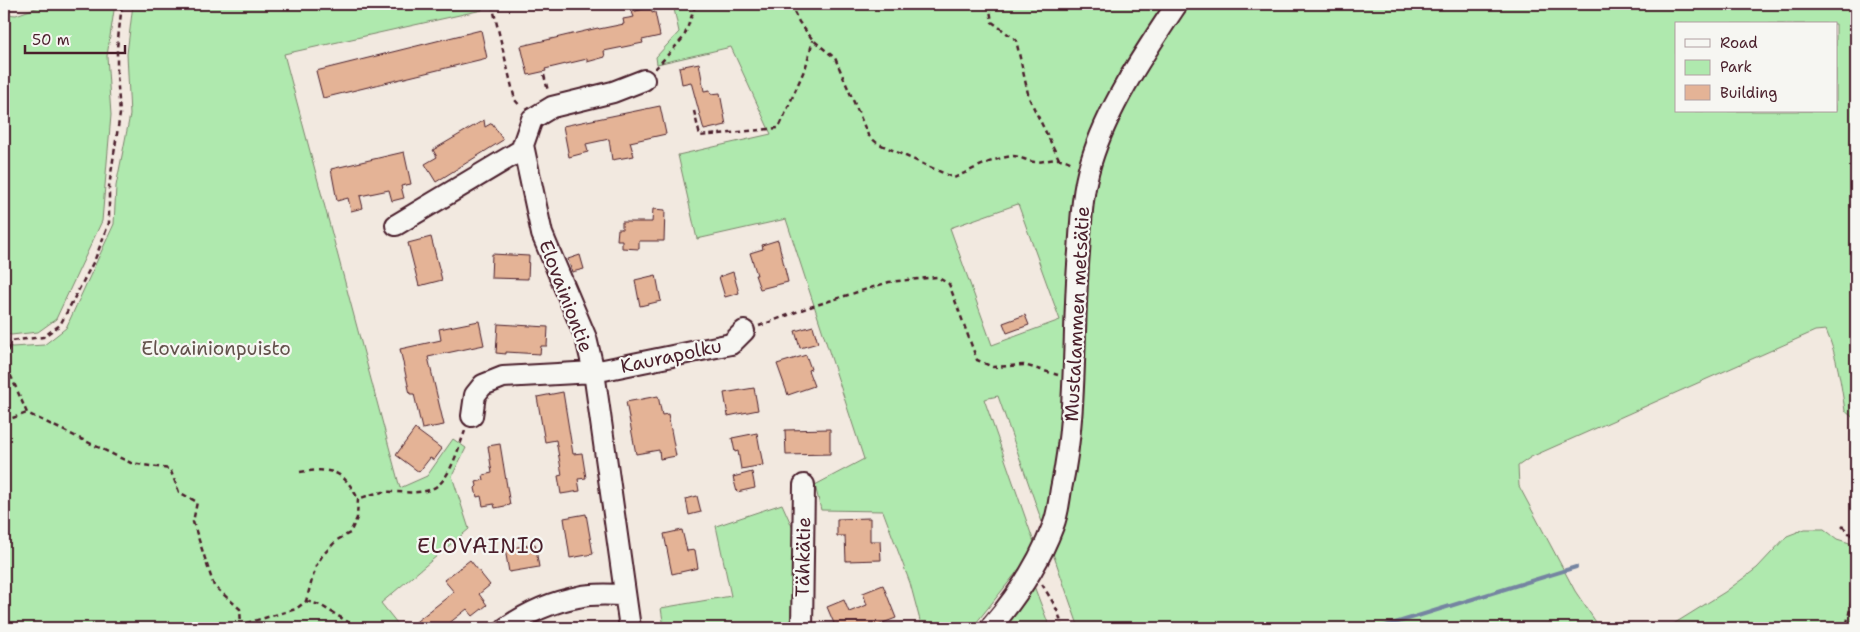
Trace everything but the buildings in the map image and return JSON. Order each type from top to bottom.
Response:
[{"type":"street","name":"Mustalammen metsätie","points":[[990,628],[1033,569],[1054,524],[1068,457],[1074,379],[1076,280],[1083,202],[1091,163],[1115,104],[1148,48],[1178,4]]},
{"type":"street","points":[[532,119],[552,107],[613,92],[644,80]]},
{"type":"street","name":"Elovainiontie","points":[[532,119],[523,148],[542,234],[586,338],[594,372],[630,628]]},
{"type":"street","points":[[396,225],[523,148]]},
{"type":"street","name":"Kaurapolku","points":[[472,416],[474,395],[483,385],[503,377],[594,372],[731,344],[744,332]]},
{"type":"street","name":"Tähkätie","points":[[802,628],[804,485]]},
{"type":"street","points":[[506,628],[520,618],[535,611],[579,596],[625,595]]},
{"type":"path","points":[[4,340],[43,337],[60,325],[95,259],[109,223],[109,186],[120,114],[117,48],[122,4]]},
{"type":"path","points":[[492,4],[515,100],[532,119]]},
{"type":"path","points":[[644,80],[684,38],[696,4]]},
{"type":"path","points":[[790,4],[799,22],[813,40],[835,58],[868,134],[878,144],[954,178],[984,164],[1014,156],[1035,162],[1055,158],[1070,161],[1088,176]]},
{"type":"path","points":[[989,4],[992,22],[1016,40],[1029,98],[1059,159]]},
{"type":"path","points":[[694,111],[700,136],[779,128],[806,66],[813,40]]},
{"type":"path","points":[[744,332],[807,308],[889,282],[937,277],[949,284],[977,360],[993,367],[1024,365],[1074,379]]},
{"type":"path","points":[[10,341],[5,360],[27,413],[131,463],[170,469],[179,492],[196,502],[193,522],[214,586],[240,609],[241,625]]},
{"type":"path","points":[[4,421],[27,413]]},
{"type":"path","points":[[358,499],[385,492],[429,490],[438,485],[446,475],[472,416]]},
{"type":"path","points":[[229,628],[296,609],[306,601],[316,566],[322,556],[337,540],[350,533],[357,518],[358,499],[351,484],[337,472],[316,470],[300,472]]},
{"type":"path","points":[[1842,526],[1855,539],[1856,580],[1846,628]]},
{"type":"path","points":[[1033,569],[1054,605],[1061,628]]},
{"type":"path","points":[[306,601],[320,605],[358,628]]},
{"type":"green space","points":[[47,4],[115,4],[107,56],[111,115],[102,221],[56,319],[38,332],[11,335],[4,333],[4,14],[16,15]]},
{"type":"green space","name":"Elovainionpuisto","points":[[133,4],[481,4],[482,10],[284,54],[400,488],[427,476],[453,439],[466,448],[452,476],[469,529],[381,603],[401,628],[4,628],[4,345],[12,347],[44,345],[66,328],[114,224],[116,186],[130,115],[127,54]]},
{"type":"green space","points":[[673,4],[1856,4],[1856,420],[1845,411],[1836,359],[1826,330],[1815,331],[1531,457],[1518,466],[1519,486],[1575,591],[1600,628],[1079,628],[998,396],[984,399],[1036,548],[972,628],[922,628],[910,583],[883,511],[821,510],[815,485],[864,459],[786,219],[697,239],[678,155],[771,134],[731,47],[657,64],[656,57],[679,32]],"holes":[[[1018,204],[1060,320],[992,345],[950,228]]]},
{"type":"green space","points":[[782,504],[795,533],[793,628],[664,628],[661,608],[731,596],[716,526]]},
{"type":"green space","points":[[1805,529],[1824,529],[1837,539],[1856,545],[1856,628],[1667,628],[1725,592],[1757,568],[1787,536]]},
{"type":"green space","points":[[1034,586],[1050,628],[1000,628]]},
{"type":"waterway","points":[[1379,628],[1576,567]]},
{"type":"district","name":"ELOVAINIO","points":[[481,546]]}]
